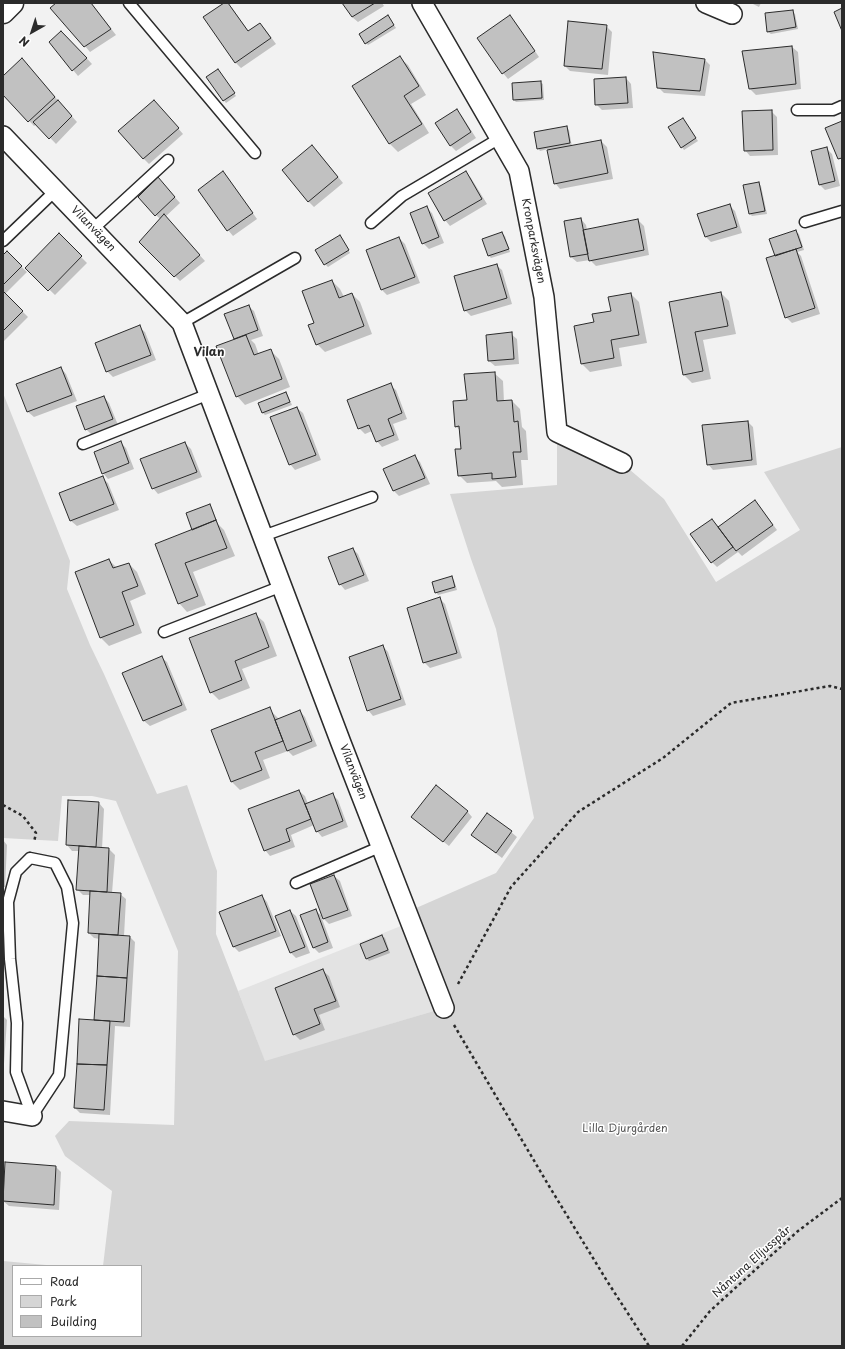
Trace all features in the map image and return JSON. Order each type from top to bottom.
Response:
[{"type":"street","points":[[3,12],[12,3]]},
{"type":"street","name":"Kronparksvägen","points":[[422,3],[519,170],[544,297],[557,432],[622,463]]},
{"type":"street","points":[[706,3],[732,14]]},
{"type":"street","name":"Vilanvägen","points":[[3,136],[182,323],[444,1008]]},
{"type":"street","points":[[3,1111],[32,1116]]},
{"type":"lane","points":[[129,3],[255,153]]},
{"type":"lane","points":[[798,110],[833,110],[842,106]]},
{"type":"lane","points":[[371,223],[402,196],[500,138]]},
{"type":"lane","points":[[93,229],[168,160]]},
{"type":"lane","points":[[3,241],[55,191]]},
{"type":"lane","points":[[805,222],[842,211]]},
{"type":"lane","points":[[182,323],[294,258]]},
{"type":"lane","points":[[83,444],[209,394]]},
{"type":"lane","points":[[263,536],[372,497]]},
{"type":"lane","points":[[164,632],[282,586]]},
{"type":"lane","points":[[296,884],[382,846]]},
{"type":"lane","points":[[30,858],[55,863],[67,887],[73,923],[59,1074],[32,1116],[16,1072],[17,1023],[10,959],[8,902],[16,872],[30,858]]},
{"type":"path","points":[[649,1346],[557,1200],[444,1008],[511,887],[578,812],[663,758],[732,703],[830,686],[842,689]]},
{"type":"path","points":[[3,805],[23,816],[36,834],[30,858]]},
{"type":"path","name":"Nåntuna Elljusspår","points":[[682,1346],[710,1311],[798,1231],[842,1198]]},
{"type":"shaded area","points":[[411,922],[444,1008],[265,1062],[238,991]]},
{"type":"green space","name":"Lilla Djurgården","points":[[3,393],[70,561],[67,589],[90,645],[157,794],[187,785],[217,871],[216,934],[265,1061],[444,1008],[407,912],[496,873],[534,818],[496,629],[450,494],[557,485],[557,432],[622,463],[664,499],[716,582],[800,530],[764,472],[842,447],[842,1346],[3,1346],[3,1261],[46,1265],[12,1265],[12,1337],[142,1337],[142,1265],[103,1265],[112,1191],[65,1156],[55,1136],[69,1121],[174,1125],[178,951],[116,801],[92,796],[62,796],[58,841],[3,838]]},
{"type":"building","points":[[56,3],[91,3],[111,29],[84,47],[50,8]]},
{"type":"building","points":[[224,3],[228,3],[248,31],[260,23],[271,38],[235,63],[203,17]]},
{"type":"building","points":[[342,3],[375,3],[352,17]]},
{"type":"building","points":[[842,8],[842,31],[834,12]]},
{"type":"building","points":[[793,10],[796,27],[767,32],[765,13]]},
{"type":"building","points":[[388,15],[394,25],[365,44],[359,34]]},
{"type":"building","points":[[510,15],[535,51],[502,74],[477,38]]},
{"type":"building","points":[[568,21],[607,25],[602,69],[564,66]]},
{"type":"building","points":[[61,31],[87,58],[72,71],[49,42]]},
{"type":"building","points":[[792,46],[796,84],[749,89],[742,51]]},
{"type":"building","points":[[653,52],[705,59],[700,91],[657,88]]},
{"type":"building","points":[[400,56],[419,86],[404,96],[422,124],[389,144],[352,86]]},
{"type":"building","points":[[22,58],[55,97],[28,122],[3,95],[3,76]]},
{"type":"building","points":[[218,69],[235,93],[223,101],[206,77]]},
{"type":"building","points":[[626,77],[628,103],[595,105],[594,79]]},
{"type":"building","points":[[541,81],[542,98],[513,100],[512,83]]},
{"type":"building","points":[[58,100],[72,116],[49,139],[33,122]]},
{"type":"building","points":[[154,100],[179,128],[143,159],[118,131]]},
{"type":"building","points":[[457,109],[471,132],[450,146],[435,123]]},
{"type":"building","points":[[772,110],[773,150],[744,151],[742,111]]},
{"type":"building","points":[[683,118],[696,138],[681,148],[668,127]]},
{"type":"building","points":[[842,121],[842,158],[838,159],[825,128]]},
{"type":"building","points":[[567,126],[570,143],[537,149],[534,132]]},
{"type":"building","points":[[601,140],[608,173],[554,184],[547,150]]},
{"type":"building","points":[[312,145],[338,177],[308,202],[282,170]]},
{"type":"building","points":[[827,147],[835,181],[819,185],[811,151]]},
{"type":"building","points":[[223,171],[253,213],[227,231],[198,190]]},
{"type":"building","points":[[466,171],[482,199],[444,221],[428,193]]},
{"type":"building","points":[[158,177],[175,197],[155,216],[138,197]]},
{"type":"building","points":[[759,182],[765,211],[749,214],[743,185]]},
{"type":"building","points":[[730,204],[737,227],[705,237],[697,214]]},
{"type":"building","points":[[427,206],[439,237],[422,244],[410,213]]},
{"type":"building","points":[[164,214],[200,255],[174,277],[139,242]]},
{"type":"building","points":[[581,218],[588,254],[570,257],[564,221]]},
{"type":"building","points":[[638,219],[644,250],[589,261],[583,230]]},
{"type":"building","points":[[796,230],[802,247],[775,256],[769,239]]},
{"type":"building","points":[[502,232],[509,249],[488,256],[482,239]]},
{"type":"building","points":[[59,233],[82,256],[48,291],[25,268]]},
{"type":"building","points":[[340,235],[349,250],[324,265],[315,250]]},
{"type":"building","points":[[399,237],[415,277],[381,290],[366,250]]},
{"type":"building","points":[[796,249],[815,308],[785,318],[766,258]]},
{"type":"building","points":[[7,251],[22,266],[3,285],[3,255]]},
{"type":"building","points":[[497,264],[507,298],[464,311],[454,276]]},
{"type":"building","points":[[332,280],[339,298],[352,293],[364,326],[316,345],[308,325],[314,323],[302,291]]},
{"type":"building","points":[[3,291],[23,311],[3,331]]},
{"type":"building","points":[[721,292],[728,326],[695,332],[703,371],[683,375],[669,302]]},
{"type":"building","points":[[631,293],[639,335],[611,340],[614,358],[581,364],[574,326],[594,322],[592,314],[611,311],[608,297]]},
{"type":"building","points":[[249,305],[258,330],[234,339],[224,314]]},
{"type":"building","points":[[140,325],[151,355],[106,372],[95,343]]},
{"type":"building","points":[[512,332],[514,359],[488,361],[486,335]]},
{"type":"building","points":[[246,335],[254,355],[271,349],[282,379],[236,397],[216,346]]},
{"type":"building","points":[[61,367],[72,395],[27,412],[16,384]]},
{"type":"building","points":[[495,372],[497,401],[512,400],[514,422],[518,421],[521,452],[513,452],[516,477],[492,479],[492,473],[458,476],[455,449],[461,449],[459,426],[455,427],[453,401],[467,400],[464,374]]},
{"type":"building","points":[[391,383],[402,413],[388,419],[394,435],[376,442],[369,425],[358,429],[347,400]]},
{"type":"building","points":[[286,392],[290,402],[262,413],[258,403]]},
{"type":"building","points":[[104,396],[113,419],[85,430],[76,406]]},
{"type":"building","points":[[297,407],[316,455],[289,465],[270,417]]},
{"type":"building","points":[[748,421],[752,460],[707,465],[702,425]]},
{"type":"building","points":[[121,441],[129,463],[102,474],[94,452]]},
{"type":"building","points":[[185,442],[197,472],[152,489],[140,459]]},
{"type":"building","points":[[415,455],[425,478],[393,491],[383,469]]},
{"type":"building","points":[[103,476],[114,504],[70,521],[59,493]]},
{"type":"building","points":[[755,500],[773,525],[736,551],[718,527]]},
{"type":"building","points":[[210,504],[216,520],[192,530],[186,513]]},
{"type":"building","points":[[712,519],[733,547],[711,563],[690,534]]},
{"type":"building","points":[[216,520],[227,548],[185,563],[198,596],[178,604],[155,544]]},
{"type":"building","points":[[353,548],[364,575],[339,585],[328,557]]},
{"type":"building","points":[[109,559],[113,568],[129,563],[138,586],[122,592],[134,625],[100,638],[75,572]]},
{"type":"building","points":[[452,576],[455,587],[435,593],[432,582]]},
{"type":"building","points":[[440,597],[457,653],[423,663],[407,608]]},
{"type":"building","points":[[256,613],[269,647],[235,661],[242,680],[210,693],[189,638]]},
{"type":"building","points":[[383,645],[401,699],[367,711],[349,657]]},
{"type":"building","points":[[162,656],[182,705],[143,721],[122,673]]},
{"type":"building","points":[[270,707],[283,741],[255,752],[262,770],[231,782],[211,730]]},
{"type":"building","points":[[300,710],[312,741],[287,751],[275,720]]},
{"type":"building","points":[[436,785],[468,811],[443,842],[411,817]]},
{"type":"building","points":[[299,790],[311,819],[286,829],[290,841],[264,851],[248,809]]},
{"type":"building","points":[[333,793],[343,821],[316,832],[305,804]]},
{"type":"building","points":[[68,800],[99,802],[96,847],[66,845]]},
{"type":"building","points":[[487,813],[512,831],[496,853],[471,835]]},
{"type":"building","points":[[79,846],[109,848],[107,892],[76,890]]},
{"type":"building","points":[[334,875],[348,910],[323,919],[310,884]]},
{"type":"building","points":[[90,891],[121,893],[118,935],[88,933]]},
{"type":"building","points":[[262,895],[276,931],[233,947],[219,912]]},
{"type":"building","points":[[316,909],[328,942],[313,948],[300,915]]},
{"type":"building","points":[[290,910],[305,947],[290,953],[275,916]]},
{"type":"building","points":[[99,934],[130,936],[127,978],[97,976]]},
{"type":"building","points":[[382,935],[388,950],[366,959],[360,944]]},
{"type":"building","points":[[323,969],[336,1001],[314,1009],[320,1024],[293,1035],[275,988]]},
{"type":"building","points":[[97,976],[127,978],[124,1022],[94,1020]]},
{"type":"building","points":[[79,1019],[110,1021],[107,1065],[77,1064]]},
{"type":"building","points":[[77,1064],[107,1065],[104,1110],[74,1108]]},
{"type":"building","points":[[5,1162],[56,1166],[54,1205],[3,1201]]},
{"type":"district","name":"Vilan","points":[[209,353]]}]
